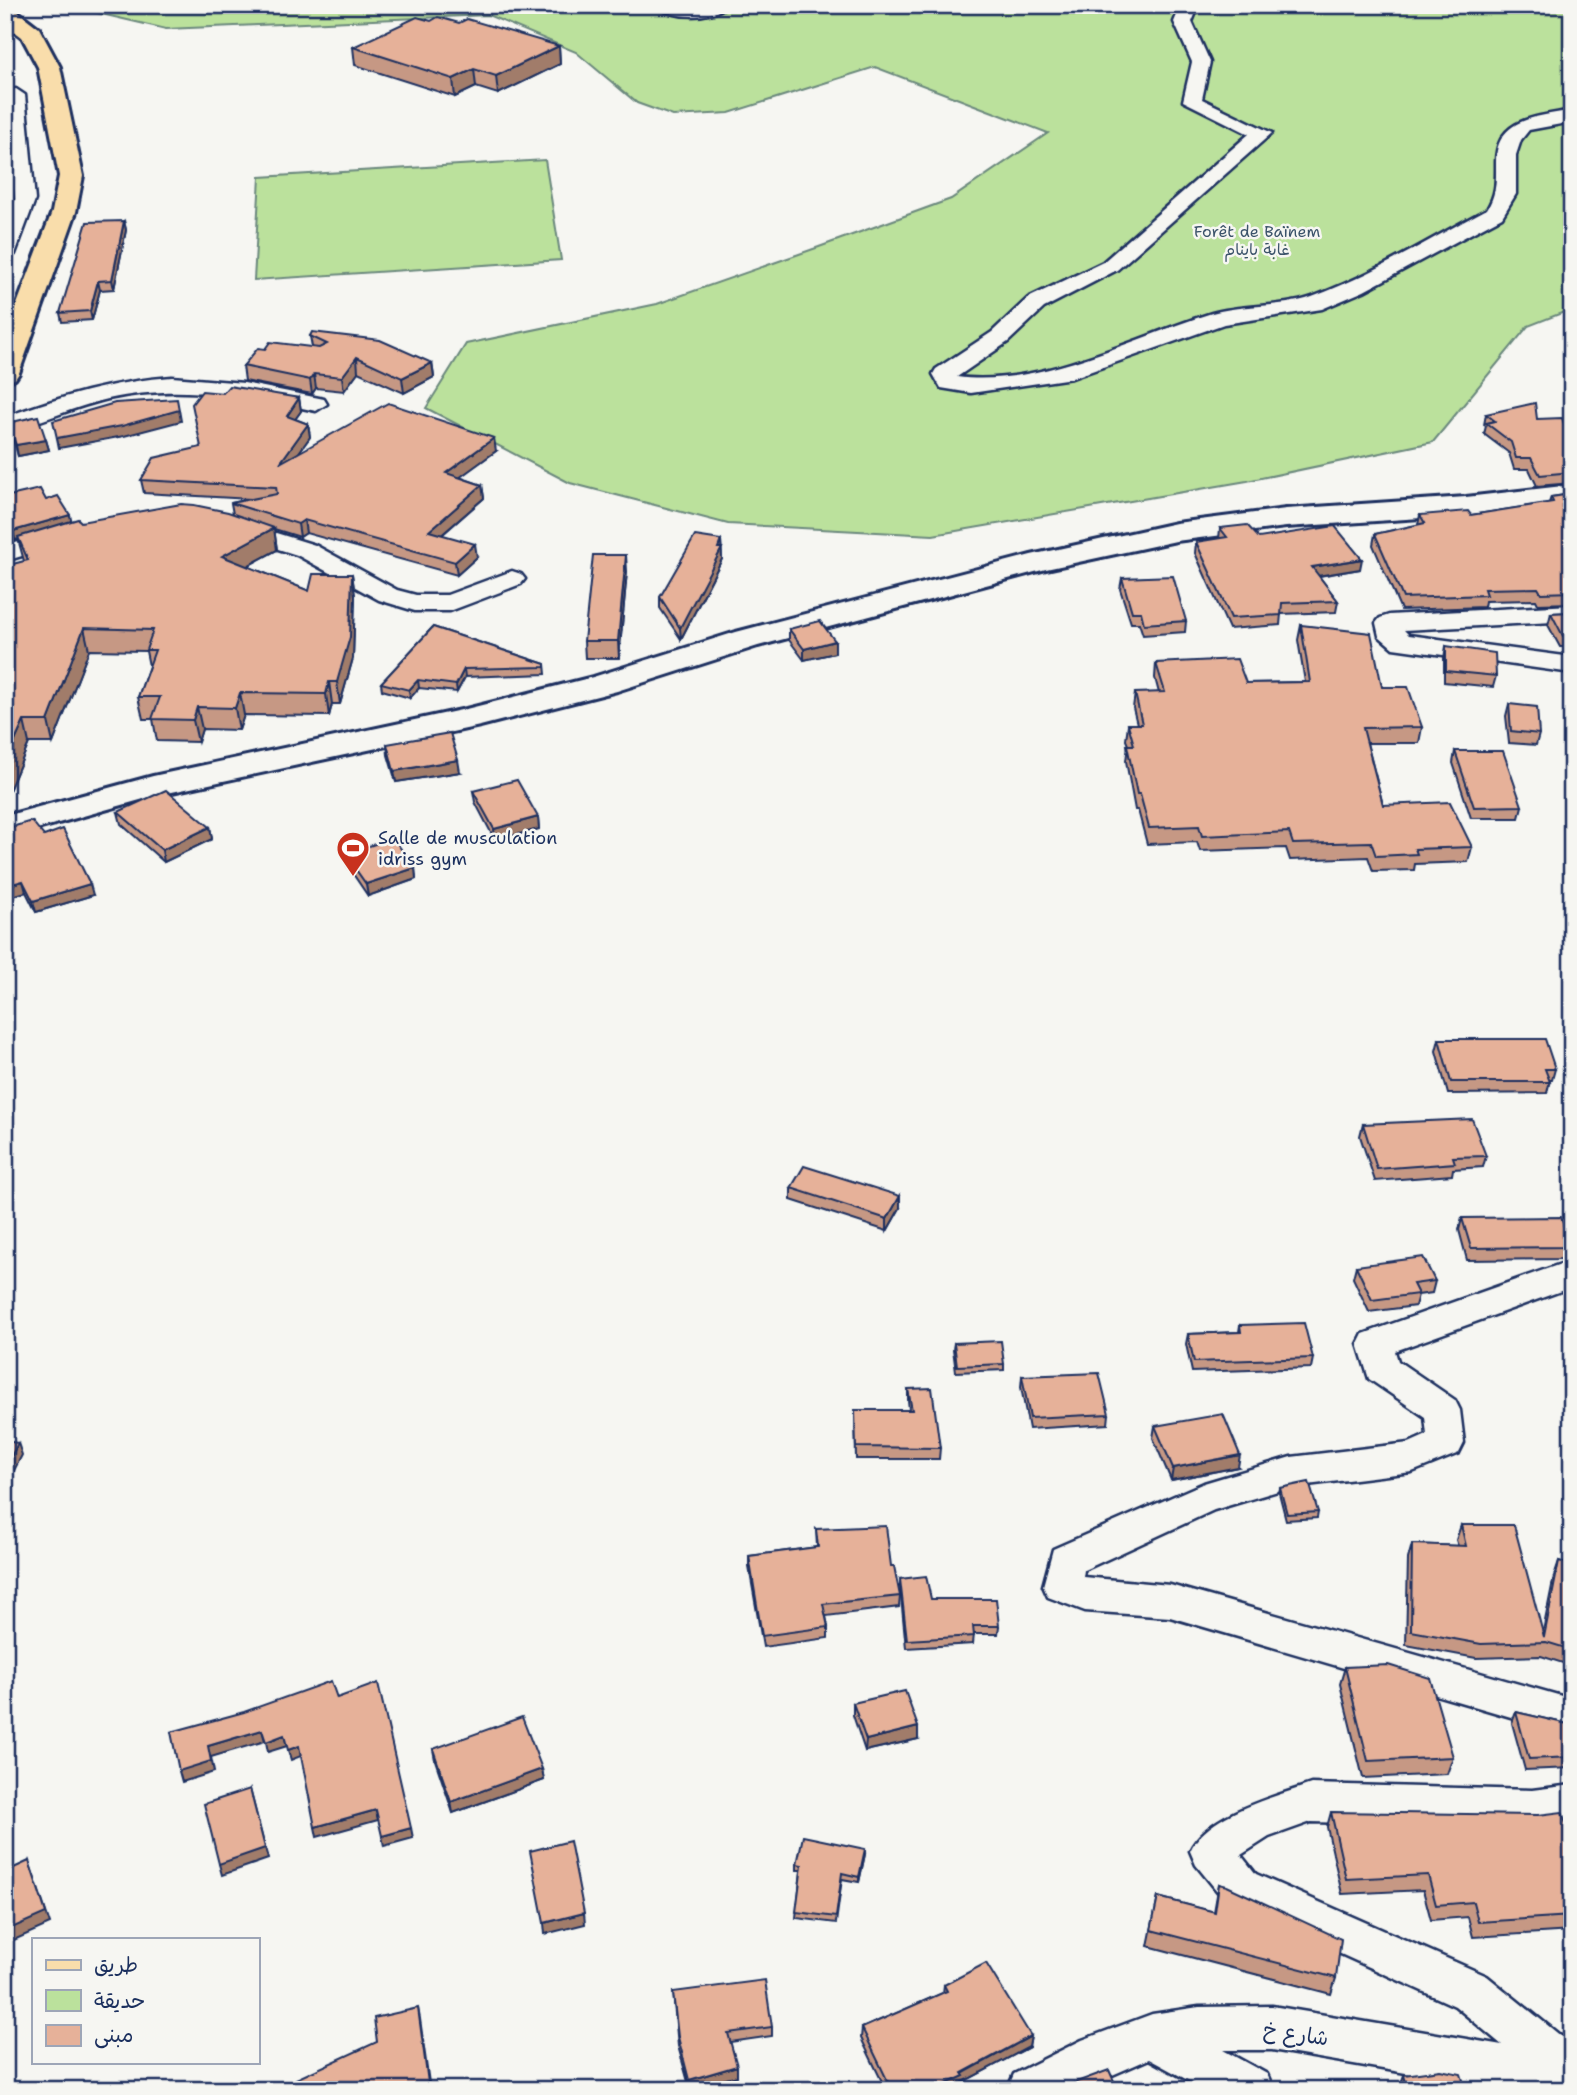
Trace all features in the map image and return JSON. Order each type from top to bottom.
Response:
[{"type":"main road","points":[[5,13],[32,33],[49,67],[71,176],[64,212],[5,373]]},
{"type":"street","points":[[664,5],[705,12],[718,5]]},
{"type":"street","points":[[1190,5],[1183,22],[1201,62],[1192,101],[1262,133],[1110,266],[1035,303],[1000,337],[944,373],[949,383],[971,386],[996,384],[1072,371],[1220,318],[1314,304],[1346,291],[1495,213],[1506,194],[1506,155],[1512,139],[1523,127],[1572,116]]},
{"type":"street","points":[[5,97],[16,95],[14,144],[25,200],[13,211],[5,254]]},
{"type":"street","points":[[5,425],[67,402],[172,384],[234,390],[316,404]]},
{"type":"street","points":[[5,827],[153,786],[480,716],[908,596],[1042,561],[1176,532],[1286,518],[1466,506],[1572,494]]},
{"type":"street","points":[[214,521],[306,550],[388,596],[415,603],[450,603],[512,579]]},
{"type":"street","points":[[5,554],[34,543],[84,532]]},
{"type":"street","points":[[1572,613],[1389,623],[1392,636],[1402,642],[1572,665]]},
{"type":"street","points":[[1572,1273],[1376,1344],[1382,1369],[1442,1410],[1446,1444],[1412,1457],[1291,1472],[1204,1498],[1067,1560],[1062,1586],[1084,1595],[1170,1601],[1572,1717]]},
{"type":"street","points":[[1572,1804],[1532,1809],[1311,1803],[1255,1823],[1211,1851],[1241,1888],[1471,1991],[1572,2074]]},
{"type":"street","name":"شارع خ","points":[[1030,2090],[1098,2056],[1152,2036],[1199,2029],[1272,2028],[1572,2079]]},
{"type":"street","points":[[1152,2036],[1251,2090]]},
{"type":"green space","name":"Forêt de Baïnem غابة باينام","points":[[63,5],[1572,5],[1572,309],[1528,326],[1433,442],[1247,481],[933,535],[728,524],[570,483],[426,408],[466,344],[657,304],[819,247],[951,199],[1048,133],[875,67],[729,113],[673,116],[637,103],[576,52],[488,15],[166,29]]},
{"type":"green space","points":[[545,160],[561,260],[254,280],[260,177]]},
{"type":"building","points":[[417,17],[431,21],[438,17],[459,23],[467,19],[559,46],[496,76],[474,69],[453,79],[353,47]]},
{"type":"building","points":[[124,221],[112,280],[98,281],[90,311],[60,313],[87,222]]},
{"type":"building","points":[[312,332],[380,340],[432,363],[402,378],[357,357],[342,377],[314,374],[310,380],[243,366],[258,348],[265,349],[270,342],[319,348],[327,344],[310,336]]},
{"type":"building","points":[[229,386],[299,398],[287,416],[308,424],[280,463],[388,403],[494,438],[446,473],[482,485],[429,531],[475,544],[455,562],[304,520],[298,524],[231,503],[277,494],[276,487],[141,480],[154,458],[201,447],[192,404],[202,391],[223,393]]},
{"type":"building","points":[[177,399],[179,410],[122,426],[57,438],[53,421],[115,403]]},
{"type":"building","points":[[1535,403],[1537,419],[1562,418],[1572,445],[1572,472],[1540,475],[1531,458],[1516,458],[1511,442],[1486,423],[1495,421],[1486,414]]},
{"type":"building","points":[[38,416],[46,440],[16,445],[8,423]]},
{"type":"building","points":[[40,489],[46,500],[58,496],[70,515],[13,531],[10,525],[5,526],[5,497]]},
{"type":"building","points":[[1572,494],[1572,592],[1541,593],[1538,588],[1484,589],[1486,595],[1403,598],[1375,534],[1425,523],[1420,515],[1468,511],[1471,515],[1553,502],[1551,497]]},
{"type":"building","points":[[181,504],[228,512],[274,528],[222,556],[309,591],[313,574],[352,574],[350,637],[337,682],[329,682],[326,694],[240,693],[235,708],[197,707],[193,720],[152,719],[160,697],[138,697],[155,650],[146,650],[153,630],[84,628],[48,721],[24,721],[5,763],[5,566],[28,560],[18,537],[78,519],[81,522]]},
{"type":"building","points":[[1247,525],[1259,538],[1335,526],[1362,559],[1312,567],[1338,601],[1282,603],[1281,615],[1231,618],[1196,542],[1227,537],[1220,528]]},
{"type":"building","points":[[695,536],[721,540],[718,548],[722,548],[680,628],[660,597]]},
{"type":"building","points":[[593,555],[626,555],[618,641],[584,641]]},
{"type":"building","points":[[1173,576],[1186,621],[1144,624],[1141,612],[1132,612],[1122,578]]},
{"type":"building","points":[[1572,612],[1572,636],[1563,636],[1551,613]]},
{"type":"building","points":[[820,621],[835,641],[804,649],[789,629]]},
{"type":"building","points":[[1301,625],[1371,633],[1382,687],[1408,687],[1422,727],[1363,728],[1383,805],[1450,802],[1472,847],[1415,849],[1417,854],[1376,856],[1371,842],[1293,844],[1289,832],[1202,836],[1199,826],[1149,828],[1140,794],[1137,794],[1127,745],[1134,745],[1128,724],[1142,724],[1135,693],[1165,692],[1156,663],[1237,659],[1246,683],[1310,682]]},
{"type":"building","points":[[433,627],[545,664],[545,667],[464,669],[456,685],[418,680],[409,690],[381,683]]},
{"type":"building","points":[[1446,646],[1495,653],[1496,676],[1446,671]]},
{"type":"building","points":[[1509,704],[1537,707],[1539,734],[1511,731]]},
{"type":"building","points":[[450,733],[458,760],[394,771],[387,744]]},
{"type":"building","points":[[1455,751],[1503,751],[1522,806],[1474,807]]},
{"type":"building","points":[[517,780],[538,817],[494,829],[473,791]]},
{"type":"building","points":[[166,790],[210,827],[162,850],[118,812]]},
{"type":"building","points":[[32,821],[44,836],[63,829],[90,884],[33,901],[23,881],[5,886],[5,829]]},
{"type":"building","points":[[393,838],[415,868],[366,884],[345,854]]},
{"type":"building","points":[[1439,1039],[1545,1039],[1555,1069],[1545,1069],[1550,1082],[1451,1082]]},
{"type":"building","points":[[1472,1119],[1486,1156],[1453,1157],[1455,1163],[1377,1169],[1363,1124]]},
{"type":"building","points":[[804,1166],[900,1196],[887,1219],[791,1188]]},
{"type":"building","points":[[1561,1217],[1570,1247],[1471,1248],[1462,1218]]},
{"type":"building","points":[[1423,1257],[1435,1281],[1413,1284],[1418,1294],[1372,1300],[1356,1266]]},
{"type":"building","points":[[1304,1323],[1313,1358],[1194,1362],[1188,1334],[1241,1332],[1240,1325]]},
{"type":"building","points":[[1001,1341],[1004,1364],[957,1366],[954,1343]]},
{"type":"building","points":[[1099,1373],[1109,1414],[1030,1418],[1022,1376]]},
{"type":"building","points":[[932,1388],[940,1448],[856,1447],[855,1410],[912,1410],[908,1389]]},
{"type":"building","points":[[1223,1414],[1240,1455],[1173,1468],[1155,1426]]},
{"type":"building","points":[[5,1441],[18,1443],[5,1468]]},
{"type":"building","points":[[1309,1482],[1318,1512],[1287,1514],[1280,1488]]},
{"type":"building","points":[[1461,1525],[1514,1525],[1544,1637],[1559,1561],[1572,1565],[1572,1650],[1546,1642],[1481,1644],[1411,1631],[1412,1544],[1466,1546]]},
{"type":"building","points":[[886,1526],[891,1566],[894,1566],[900,1596],[823,1604],[828,1627],[762,1636],[749,1556],[818,1547],[816,1529]]},
{"type":"building","points":[[926,1576],[931,1599],[996,1599],[999,1626],[973,1626],[974,1636],[907,1640],[900,1579]]},
{"type":"building","points":[[1388,1665],[1430,1678],[1453,1757],[1368,1761],[1345,1667]]},
{"type":"building","points":[[331,1681],[337,1698],[378,1683],[411,1828],[382,1836],[376,1810],[315,1827],[299,1746],[288,1750],[284,1735],[266,1742],[262,1730],[208,1746],[211,1761],[179,1771],[171,1732],[244,1712]]},
{"type":"building","points":[[905,1691],[918,1727],[866,1740],[853,1703]]},
{"type":"building","points":[[1516,1712],[1572,1725],[1572,1757],[1529,1759]]},
{"type":"building","points":[[522,1717],[542,1769],[451,1802],[433,1749]]},
{"type":"building","points":[[250,1789],[265,1848],[219,1864],[204,1804]]},
{"type":"building","points":[[1331,1812],[1538,1815],[1562,1812],[1572,1841],[1572,1916],[1478,1922],[1473,1902],[1436,1905],[1428,1875],[1346,1879]]},
{"type":"building","points":[[803,1836],[865,1849],[859,1877],[842,1873],[836,1917],[796,1912],[802,1865],[797,1864]]},
{"type":"building","points":[[570,1841],[584,1913],[544,1923],[530,1851]]},
{"type":"building","points":[[29,1861],[46,1913],[5,1931],[5,1872]]},
{"type":"building","points":[[1219,1884],[1341,1939],[1336,1978],[1151,1930],[1158,1897],[1215,1912]]},
{"type":"building","points":[[986,1963],[1031,2036],[962,2073],[964,2076],[933,2090],[892,2090],[862,2028],[947,1991],[944,1985]]},
{"type":"building","points":[[765,1980],[772,2027],[728,2033],[737,2066],[689,2080],[678,2037],[673,1992]]},
{"type":"building","points":[[418,2008],[429,2090],[300,2090],[296,2079],[377,2042],[374,2018]]},
{"type":"building","points":[[1109,2070],[1118,2090],[1055,2090]]},
{"type":"building","points":[[1440,2070],[1461,2074],[1466,2090],[1408,2090],[1404,2075]]},
{"type":"building","points":[[253,2085],[254,2090],[240,2090]]},
{"type":"place","name":"Salle de musculation idriss gym","points":[[353,878]]}]
